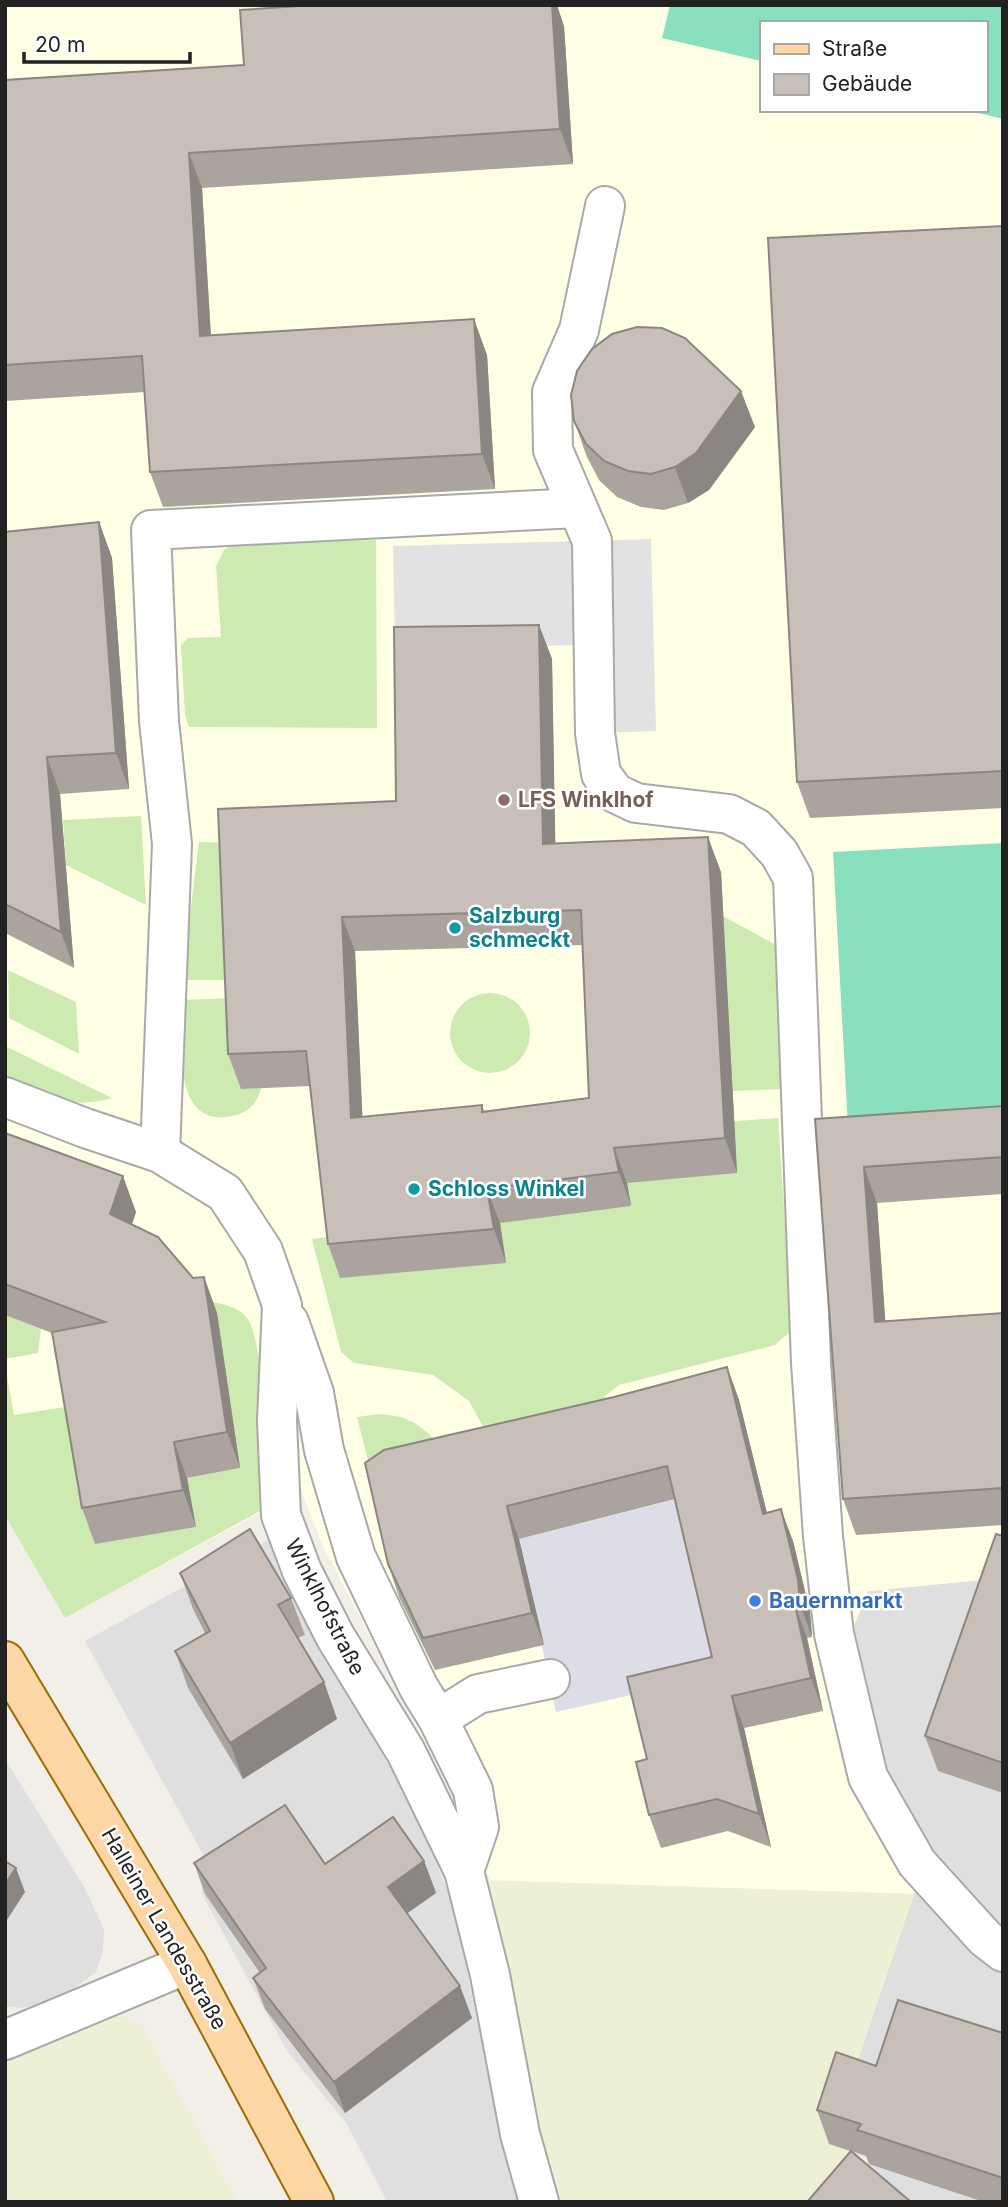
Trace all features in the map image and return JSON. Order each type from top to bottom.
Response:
[{"type":"main road","name":"Halleiner Landesstraße","points":[[5,1661],[187,1964],[314,2202]]},
{"type":"street","points":[[605,206],[579,330],[552,392],[553,450],[592,541],[596,733],[601,774],[615,793],[636,803],[729,814],[756,828],[779,853],[793,878],[811,1363],[823,1536],[834,1634],[868,1777],[917,1863],[985,1938],[1003,1952]]},
{"type":"street","points":[[160,1153],[172,844],[159,721],[151,530],[577,508]]},
{"type":"street","name":"Winklhofstraße","points":[[5,1097],[160,1153],[225,1193],[263,1251],[282,1305],[277,1421],[281,1515],[302,1571],[335,1636],[406,1752],[464,1871],[490,1975],[520,2133],[539,2202]]},
{"type":"street","points":[[282,1305],[314,1393],[324,1450],[356,1557],[472,1790],[479,1827],[464,1871]]},
{"type":"street","points":[[438,1719],[478,1694],[550,1679]]},
{"type":"street","points":[[5,2040],[187,1964]]},
{"type":"shaded area","name":"LFS Winklhof","points":[[8,5],[1003,5],[1003,1578],[868,1591],[847,1644],[858,1713],[928,1861],[914,1894],[490,1880],[461,1812],[322,1544],[301,1490],[65,1618],[5,1516],[5,9]]},
{"type":"shaded area","points":[[651,539],[656,731],[595,733],[593,645],[395,648],[393,546]]},
{"type":"shaded area","points":[[696,1494],[720,1675],[556,1712],[519,1539]]},
{"type":"shaded area","points":[[274,1537],[285,1572],[419,1822],[454,1906],[505,2159],[520,2202],[387,2202],[347,2124],[287,2051],[202,1894],[204,1856],[85,1641]]},
{"type":"shaded area","points":[[1003,1578],[1003,2202],[847,2202],[829,2144],[914,1894],[928,1861],[891,1798],[847,1644],[868,1591]]},
{"type":"shaded area","points":[[5,1759],[83,1885],[104,1929],[103,1952],[96,1972],[55,2002],[22,2008],[5,2006]]},
{"type":"shaded area","points":[[490,1881],[914,1894],[830,2144],[870,2157],[868,2165],[851,2185],[847,2202],[563,2202],[535,2117]]},
{"type":"shaded area","points":[[122,2015],[143,2027],[237,2202],[5,2202],[5,2059],[102,2018]]},
{"type":"green space","points":[[670,5],[1003,5],[1003,119],[974,112],[987,112],[987,21],[760,21],[760,61],[662,38]]},
{"type":"green space","points":[[376,540],[377,728],[189,727],[185,715],[181,645],[188,638],[221,637],[216,566],[224,550],[234,544]]},
{"type":"green space","points":[[141,816],[146,905],[66,865],[63,820]]},
{"type":"green space","points":[[199,842],[231,843],[236,980],[182,980]]},
{"type":"green space","points":[[1003,843],[1003,1118],[848,1127],[833,852]]},
{"type":"green space","points":[[723,916],[776,945],[784,1089],[733,1091]]},
{"type":"green space","points":[[8,970],[76,1002],[79,1054],[9,1018]]},
{"type":"green space","points":[[482,993],[498,993],[519,1004],[530,1025],[530,1041],[519,1062],[498,1073],[482,1073],[468,1067],[456,1055],[450,1041],[450,1025],[456,1011],[468,999]]},
{"type":"green space","points":[[237,998],[241,1088],[261,1088],[255,1103],[248,1110],[232,1116],[212,1116],[198,1109],[189,1095],[184,1077],[181,1056],[181,1000]]},
{"type":"green space","points":[[5,1046],[112,1098],[82,1103],[69,1102],[44,1096],[19,1085],[5,1078]]},
{"type":"green space","points":[[778,1118],[792,1330],[775,1345],[619,1385],[605,1396],[603,1410],[501,1459],[469,1401],[433,1375],[354,1363],[341,1352],[312,1239],[335,1236],[506,1263],[500,1223],[618,1130]]},
{"type":"green space","points":[[192,1301],[214,1302],[236,1309],[247,1318],[253,1331],[262,1378],[271,1505],[65,1618],[5,1516],[5,1365],[14,1415],[84,1404],[95,1543],[196,1527],[187,1478],[240,1468]]},
{"type":"green space","points":[[5,1315],[41,1329],[38,1353],[5,1359]]},
{"type":"green space","points":[[378,1414],[409,1420],[434,1439],[375,1488],[357,1417]]},
{"type":"building","points":[[314,5],[552,5],[560,129],[189,153],[200,336],[474,319],[482,454],[150,472],[142,356],[5,365],[5,80],[244,65],[240,10]]},
{"type":"building","points":[[1003,226],[1003,771],[797,782],[768,238]]},
{"type":"building","points":[[637,327],[662,328],[685,338],[741,391],[696,453],[675,467],[651,474],[628,471],[604,461],[586,444],[574,421],[571,395],[577,371],[592,349],[612,334]]},
{"type":"building","points":[[99,522],[116,753],[47,757],[61,932],[5,904],[5,532]]},
{"type":"building","points":[[539,625],[543,844],[708,837],[725,1138],[614,1148],[619,1172],[487,1189],[494,1229],[328,1244],[306,1051],[228,1054],[218,809],[396,801],[394,627]],"holes":[[[581,910],[589,1098],[482,1112],[482,1105],[351,1118],[342,917]]]},
{"type":"building","points":[[1003,1106],[1003,1157],[864,1167],[875,1322],[1003,1313],[1003,1488],[843,1499],[815,1119]]},
{"type":"building","points":[[5,1133],[123,1176],[110,1214],[158,1237],[193,1278],[204,1277],[227,1432],[174,1442],[183,1490],[82,1508],[52,1332],[105,1322],[5,1284]]},
{"type":"building","points":[[727,1367],[763,1514],[781,1509],[798,1580],[800,1604],[795,1605],[811,1678],[732,1696],[759,1814],[717,1799],[649,1815],[636,1762],[647,1759],[627,1677],[712,1657],[667,1466],[507,1506],[532,1613],[423,1638],[388,1564],[365,1463],[384,1450],[614,1397]]},
{"type":"building","points":[[250,1529],[291,1598],[278,1605],[324,1682],[230,1743],[175,1651],[210,1631],[180,1573]]},
{"type":"building","points":[[996,1534],[1003,1536],[1003,1763],[925,1736]]},
{"type":"building","points":[[285,1805],[325,1864],[393,1817],[424,1861],[388,1887],[460,1986],[334,2082],[253,1978],[266,1968],[194,1863]]},
{"type":"building","points":[[5,1861],[16,1868],[5,1884]]},
{"type":"building","points":[[898,2000],[1003,2033],[1003,2178],[857,2130],[861,2124],[817,2110],[836,2052],[876,2066]]},
{"type":"building","points":[[851,2151],[911,2202],[807,2202]]},
{"type":"place","name":"LFS Winklhof","points":[[504,800]]},
{"type":"place","name":"Salzburg schmeckt","points":[[455,928]]},
{"type":"place","name":"Schloss Winkel","points":[[414,1189]]},
{"type":"place","name":"Bauernmarkt","points":[[755,1601]]}]
